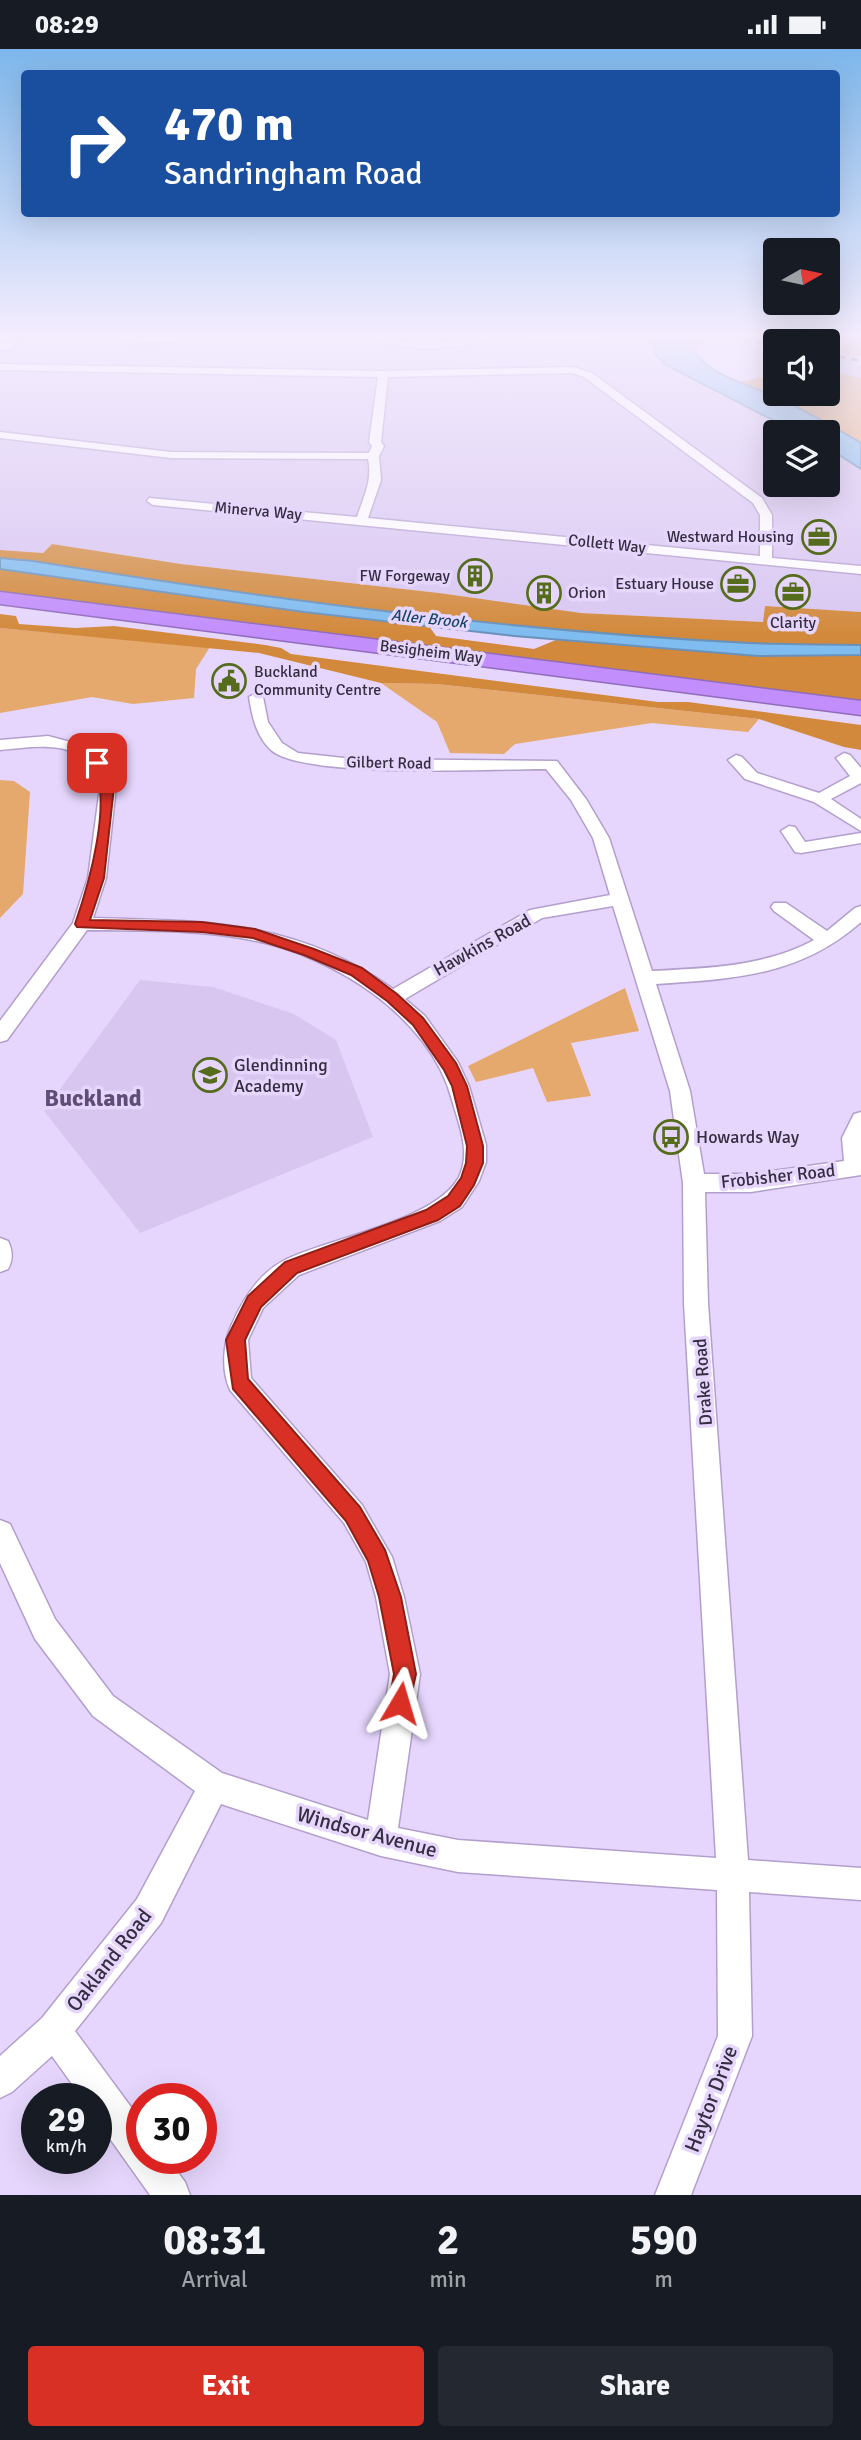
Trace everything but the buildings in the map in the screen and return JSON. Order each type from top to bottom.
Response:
[{"type":"highway","name":"Besigheim Way","points":[[0,598],[861,708]]},
{"type":"highway","name":"Besigheim Way","points":[[0,610],[248,639],[861,719]]},
{"type":"street","points":[[362,519],[376,485],[377,469],[373,456],[378,446],[375,442],[376,434]]},
{"type":"street","points":[[668,434],[758,501],[766,515],[766,560]]},
{"type":"street","points":[[0,435],[171,455],[373,456]]},
{"type":"street","name":"Minerva Way","points":[[153,501],[362,519]]},
{"type":"street","name":"Collett Way","points":[[362,519],[856,569],[852,554]]},
{"type":"street","name":"Gilbert Road","points":[[256,697],[260,722],[276,746],[294,757],[353,764],[551,764],[557,770]]},
{"type":"street","points":[[0,745],[48,741],[66,744],[88,754],[104,772],[108,787],[97,878],[82,924],[0,1035]]},
{"type":"street","points":[[820,799],[860,776],[844,758]]},
{"type":"street","points":[[736,760],[751,776],[820,799],[861,826]]},
{"type":"street","name":"Drake Road","points":[[557,770],[601,838],[680,1090],[694,1183],[696,1303],[733,1874]]},
{"type":"street","points":[[789,831],[800,848],[861,838]]},
{"type":"street","name":"Hawkins Road","points":[[392,997],[536,914],[619,899]]},
{"type":"street","points":[[780,907],[827,940]]},
{"type":"street","points":[[646,978],[747,970],[790,958],[827,940],[861,912]]},
{"type":"street","points":[[82,924],[202,927],[255,934],[309,952],[356,972],[392,997],[418,1021],[451,1067],[459,1086],[475,1146],[475,1163],[468,1181],[454,1201],[432,1215],[291,1268],[254,1301],[236,1340],[239,1383],[353,1514],[378,1557],[390,1597],[405,1674],[381,1840]]},
{"type":"street","name":"Frobisher Road","points":[[694,1183],[751,1183],[858,1169],[853,1138],[861,1120]]},
{"type":"street","points":[[0,1248],[0,1262]]},
{"type":"street","name":"Windsor Avenue","points":[[0,1533],[46,1629],[103,1706],[214,1786],[381,1840],[458,1856],[861,1884]]},
{"type":"street","name":"Oakland Road","points":[[0,2080],[54,2030],[149,1911],[214,1786]]},
{"type":"street","name":"Haytor Drive","points":[[673,2195],[735,2036],[733,1874]]},
{"type":"street","points":[[54,2030],[126,2131]]},
{"type":"street","points":[[157,2174],[172,2195]]},
{"type":"shaded area","points":[[0,434],[763,434],[763,497],[840,497],[840,456],[861,469],[861,612],[765,606],[763,622],[581,613],[439,593],[181,564],[52,544],[43,553],[0,550]]},
{"type":"shaded area","points":[[845,434],[861,434],[861,443]]},
{"type":"shaded area","points":[[52,544],[181,564],[439,593],[581,613],[763,622],[765,606],[861,612],[861,645],[764,644],[660,638],[480,622],[0,558],[0,550],[43,553]]},
{"type":"shaded area","points":[[0,569],[304,612],[429,626],[436,636],[534,649],[556,640],[758,656],[861,655],[861,704],[0,592]]},
{"type":"shaded area","points":[[0,614],[16,616],[19,624],[75,628],[114,626],[265,645],[281,648],[291,654],[658,702],[688,702],[861,725],[861,750],[759,719],[437,684],[381,683],[259,653],[0,628]]},
{"type":"shaded area","points":[[0,628],[210,647],[196,669],[194,698],[133,704],[92,697],[0,713]]},
{"type":"shaded area","points":[[381,683],[437,684],[759,719],[748,732],[652,723],[515,744],[504,754],[450,753],[437,722]]},
{"type":"shaded area","points":[[0,780],[14,781],[30,792],[23,894],[0,918]]},
{"type":"shaded area","name":"Glendinning Academy","points":[[140,980],[213,987],[294,1014],[336,1040],[373,1137],[140,1233],[44,1111]]},
{"type":"shaded area","points":[[625,988],[639,1031],[571,1043],[591,1096],[547,1102],[533,1068],[476,1082],[468,1066]]},
{"type":"water","points":[[840,434],[846,434],[861,443],[861,469],[840,456]]},
{"type":"water","name":"Aller Brook","points":[[0,558],[390,612],[660,638],[764,644],[861,645],[861,655],[758,656],[514,636],[304,612],[0,569]]},
{"type":"place","name":"Westward Housing","points":[[819,537]]},
{"type":"place","name":"FW Forgeway","points":[[475,576]]},
{"type":"place","name":"Estuary House","points":[[738,584]]},
{"type":"place","name":"Clarity","points":[[793,592]]},
{"type":"place","name":"Orion","points":[[544,593]]},
{"type":"place","name":"Buckland Community Centre","points":[[229,681]]},
{"type":"place","name":"Glendinning Academy","points":[[210,1075]]},
{"type":"place","name":"Howards Way","points":[[671,1137]]},
{"type":"district","name":"Buckland","points":[[93,1098]]},
{"type":"route","points":[[97,763],[104,772],[108,787],[104,832],[97,878],[82,924],[202,927],[255,934],[309,952],[356,972],[392,997],[418,1021],[451,1067],[465,1104],[475,1146],[475,1163],[468,1181],[454,1201],[432,1215],[356,1241],[291,1268],[254,1301],[236,1340],[239,1383],[289,1437],[353,1514],[378,1557],[390,1597],[405,1674],[400,1703]]}]
